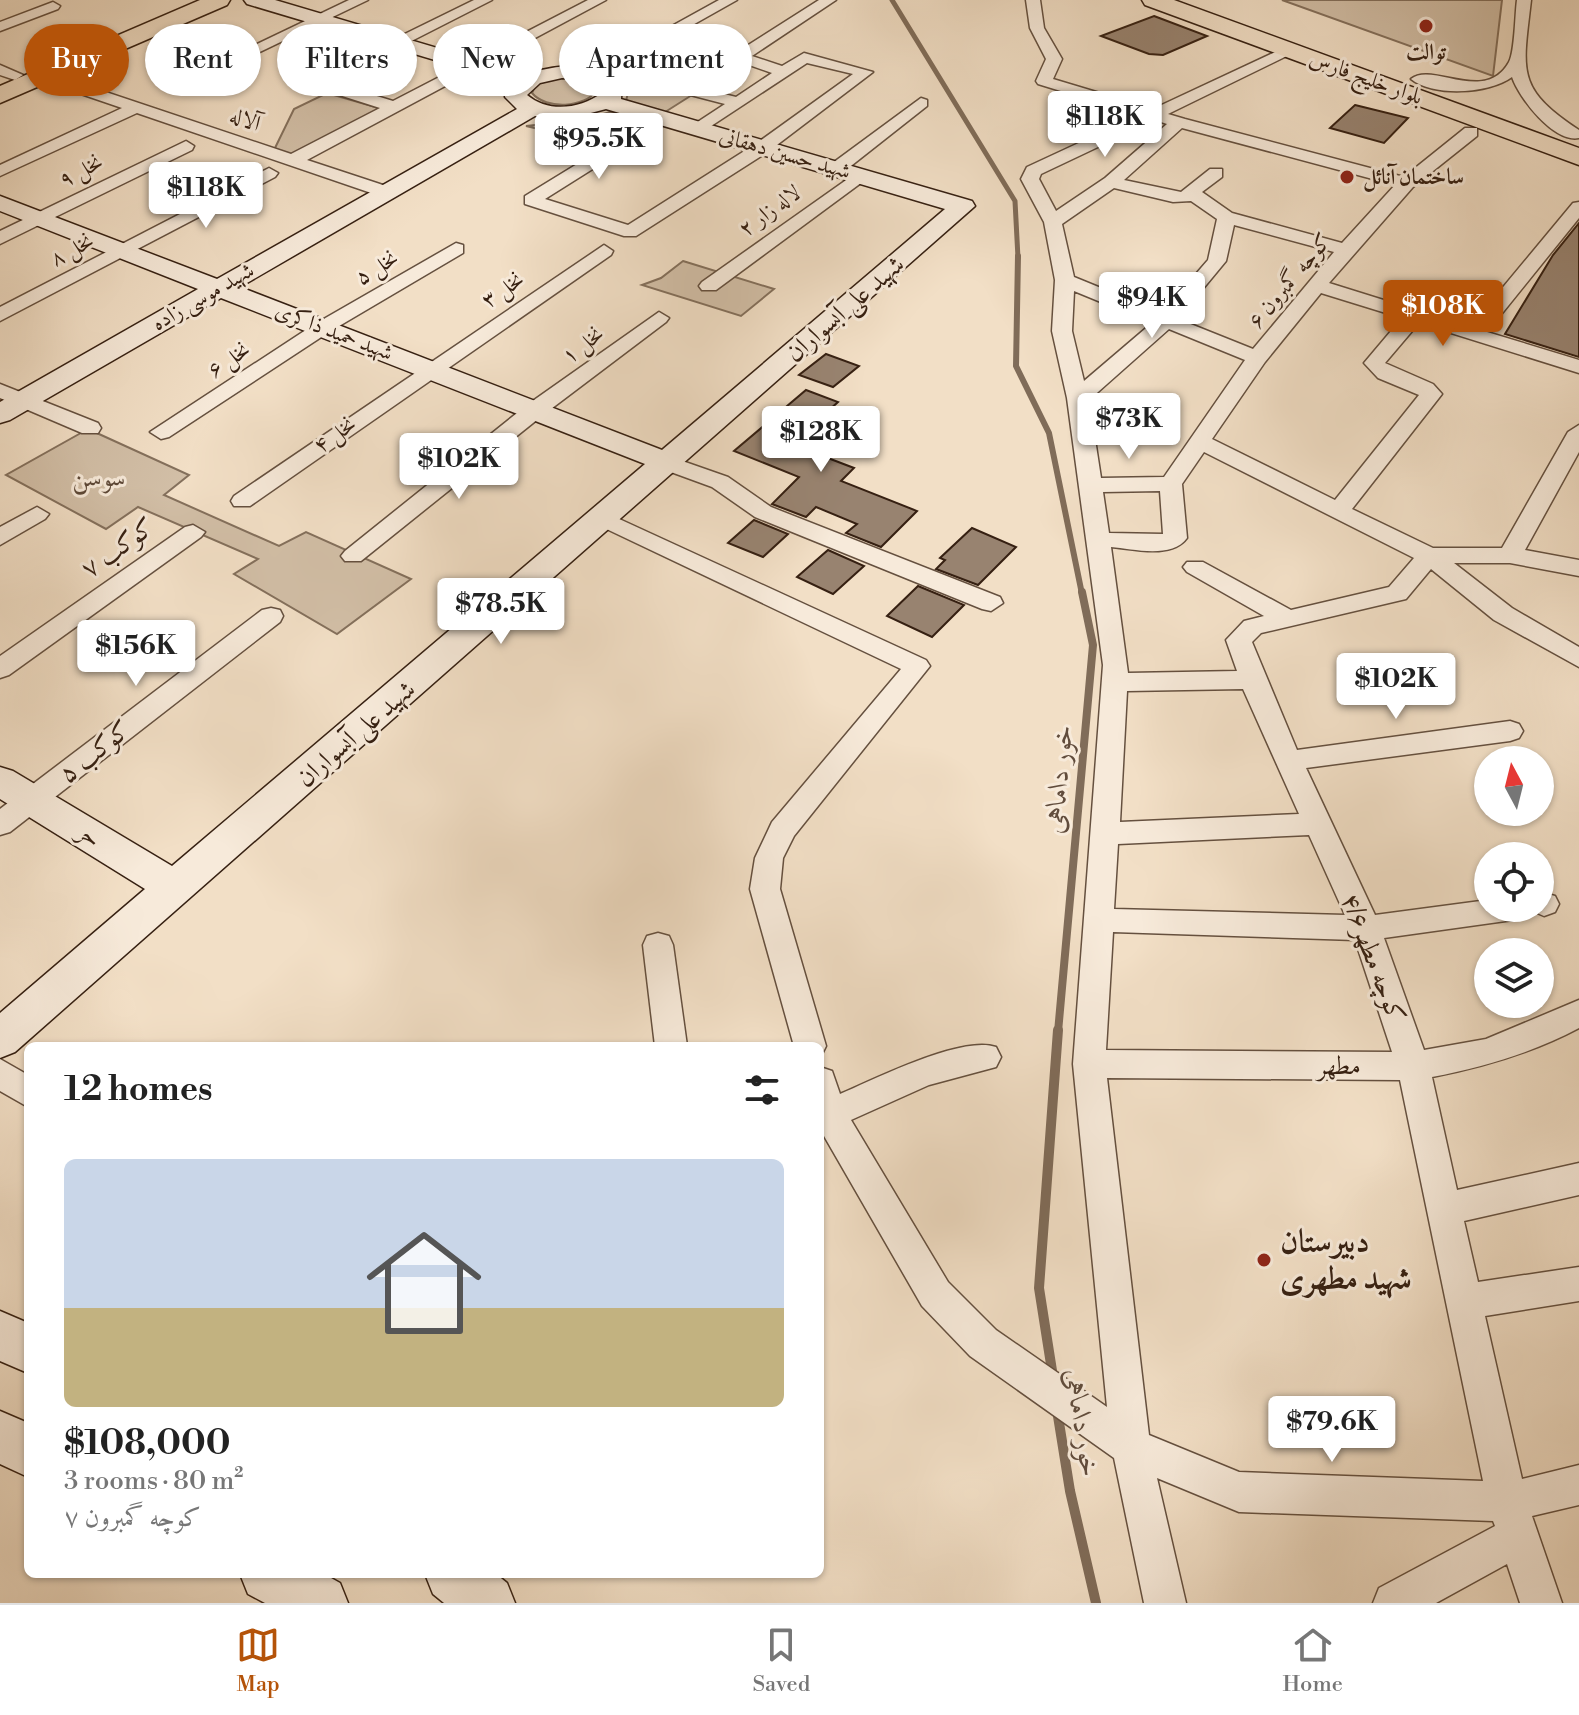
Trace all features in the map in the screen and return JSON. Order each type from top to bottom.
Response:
[{"type":"main road","points":[[5,75],[192,0]]},
{"type":"main road","points":[[129,39],[219,0]]},
{"type":"main road","name":"بلوار خلیج فارس","points":[[1153,0],[1291,50],[1572,137]]},
{"type":"main road","name":"بلوار خلیج فارس","points":[[1198,0],[1572,137]]},
{"type":"main road","points":[[0,95],[24,84]]},
{"type":"street","points":[[254,0],[336,24]]},
{"type":"street","points":[[261,46],[361,0]]},
{"type":"street","points":[[417,34],[485,0]]},
{"type":"street","points":[[543,30],[599,0]]},
{"type":"street","points":[[686,24],[730,0]]},
{"type":"street","points":[[752,48],[829,0]]},
{"type":"street","points":[[1033,0],[1037,28],[1054,59],[1044,81],[1179,122],[1407,183]]},
{"type":"street","points":[[1524,0],[1517,62],[1519,77],[1532,106],[1572,137]]},
{"type":"street","points":[[0,27],[53,6]]},
{"type":"street","points":[[699,129],[817,47],[771,36]]},
{"type":"street","points":[[1165,1603],[1131,1447],[1089,1064],[1116,665],[1078,398],[1062,331],[1065,280],[1053,222],[1030,179],[1033,171],[1291,50]]},
{"type":"street","points":[[663,118],[532,198],[534,203],[630,232],[763,147],[864,74],[863,70],[805,58]]},
{"type":"street","points":[[752,62],[783,71]]},
{"type":"street","points":[[1419,79],[1472,86],[1494,85],[1505,80],[1517,62]]},
{"type":"street","points":[[293,160],[433,89]]},
{"type":"street","name":"آلاله","points":[[98,96],[386,192]]},
{"type":"street","points":[[359,96],[397,108]]},
{"type":"street","points":[[516,96],[532,109]]},
{"type":"street","points":[[606,102],[610,96]]},
{"type":"street","points":[[710,96],[737,102]]},
{"type":"street","name":"شهید حسین دهقانی","points":[[532,109],[580,111],[606,102],[963,206]]},
{"type":"street","points":[[836,169],[921,103]]},
{"type":"street","points":[[0,171],[133,109]]},
{"type":"street","name":"شهید موسی زاده","points":[[0,414],[532,109]]},
{"type":"street","points":[[1053,222],[1111,182],[1179,122]]},
{"type":"street","name":"کوچه گمبرون ۶","points":[[1171,484],[1257,358],[1320,286],[1346,250],[1407,183],[1471,132]]},
{"type":"street","name":"نخل ۹","points":[[0,238],[186,146]]},
{"type":"street","name":"نخل ۸","points":[[0,315],[269,173]]},
{"type":"street","points":[[1111,182],[1173,197],[1193,194],[1216,173]]},
{"type":"street","name":"لاله زار ۲","points":[[709,286],[859,176]]},
{"type":"street","points":[[1193,194],[1226,217],[1346,250]]},
{"type":"street","name":"شهید حمید ذاکری","points":[[0,203],[668,463]]},
{"type":"street","name":"شهید علی آبسواران","points":[[0,1039],[963,206]]},
{"type":"street","points":[[1475,334],[1550,238],[1579,207]]},
{"type":"street","points":[[1078,398],[1165,322],[1217,261],[1226,217]]},
{"type":"street","name":"نخل ۵","points":[[322,328],[456,249]]},
{"type":"street","name":"نخل ۳","points":[[428,369],[604,251]]},
{"type":"street","points":[[1065,280],[1257,358]]},
{"type":"street","points":[[1320,286],[1579,367]]},
{"type":"street","points":[[1337,513],[1431,394],[1426,388],[1380,372],[1374,363],[1415,316]]},
{"type":"street","name":"نخل ۱","points":[[353,556],[535,410],[659,318]]},
{"type":"street","name":"نخل ۶","points":[[161,432],[322,328]]},
{"type":"street","name":"نخل ۴","points":[[242,501],[428,369]]},
{"type":"street","points":[[0,390],[90,428]]},
{"type":"street","points":[[1510,555],[1579,432]]},
{"type":"street","points":[[1199,441],[1337,513],[1429,556],[1503,614],[1579,658]]},
{"type":"street","points":[[668,463],[720,482],[763,512],[991,603]]},
{"type":"street","points":[[1088,485],[1171,484],[1175,538],[1157,544],[1098,539]]},
{"type":"street","points":[[0,538],[37,514]]},
{"type":"street","points":[[604,519],[917,666],[782,830],[769,858],[765,889],[809,1042]]},
{"type":"street","name":"کوکب ۷","points":[[0,669],[193,532]]},
{"type":"street","points":[[1429,556],[1510,555],[1579,568]]},
{"type":"street","name":"کوچه مطهر۴/۶","points":[[1429,556],[1397,593],[1253,627],[1239,640],[1288,761],[1366,928],[1413,1066],[1462,1302],[1513,1519],[1541,1603]]},
{"type":"street","points":[[1195,567],[1290,620]]},
{"type":"street","name":"کوکب ۵","points":[[0,824],[16,791],[271,616]]},
{"type":"street","points":[[1115,682],[1253,680]]},
{"type":"street","points":[[1288,761],[1510,731]]},
{"type":"street","name":"حر","points":[[16,791],[177,889]]},
{"type":"street","points":[[1104,834],[1318,824]]},
{"type":"street","points":[[1098,920],[1366,928],[1474,913]]},
{"type":"street","points":[[658,945],[670,1042]]},
{"type":"street","name":"مطهر","points":[[1089,1064],[1413,1066],[1486,1053],[1539,1034],[1579,1013]]},
{"type":"street","points":[[824,1103],[985,1057]]},
{"type":"street","points":[[0,1073],[24,1090]]},
{"type":"street","points":[[824,1105],[935,1294],[983,1343],[1131,1447],[1239,1492],[1513,1519]]},
{"type":"street","points":[[1442,1210],[1579,1179]]},
{"type":"street","points":[[1462,1302],[1579,1284]]},
{"type":"street","points":[[0,1336],[24,1346]]},
{"type":"street","points":[[0,1437],[24,1448]]},
{"type":"street","points":[[1394,1603],[1513,1519],[1579,1485]]},
{"type":"street","points":[[275,1578],[320,1603]]},
{"type":"street","points":[[458,1578],[487,1603]]},
{"type":"green space","points":[[1282,0],[1502,0],[1493,76]]},
{"type":"green space","points":[[559,78],[559,96],[591,96],[565,105],[546,102],[536,96],[543,96],[543,82]]},
{"type":"green space","points":[[321,96],[337,96],[382,109],[292,157],[274,150],[294,109]]},
{"type":"green space","points":[[627,96],[690,96],[662,114],[626,101]]},
{"type":"green space","points":[[610,112],[644,120],[606,145],[526,126],[582,120]]},
{"type":"green space","points":[[683,261],[774,289],[741,316],[642,285],[661,278]]},
{"type":"green space","name":"سوسن","points":[[88,429],[189,475],[164,495],[279,546],[306,532],[411,579],[337,634],[234,574],[258,559],[138,507],[106,529],[6,475]]},
{"type":"building","points":[[1154,16],[1207,36],[1163,55],[1149,54],[1101,36]]},
{"type":"building","points":[[1355,105],[1408,118],[1384,143],[1330,128]]},
{"type":"building","points":[[1579,223],[1579,357],[1505,334],[1553,255]]},
{"type":"building","points":[[826,354],[859,366],[833,387],[799,375]]},
{"type":"building","points":[[806,390],[838,402],[791,444],[854,468],[841,481],[917,511],[881,547],[846,533],[857,524],[816,507],[806,517],[772,504],[799,477],[734,451]]},
{"type":"building","points":[[754,520],[788,534],[763,557],[728,543]]},
{"type":"building","points":[[972,528],[1016,547],[978,585],[936,569],[945,560],[940,558]]},
{"type":"building","points":[[828,550],[864,566],[833,594],[797,577]]},
{"type":"building","points":[[918,586],[964,605],[932,637],[887,616]]},
{"type":"waterway","name":"خور داماهی","points":[[892,0],[1015,201],[1018,257]]},
{"type":"waterway","name":"خور داماهی","points":[[1018,257],[1016,366],[1049,433],[1082,594]]},
{"type":"waterway","name":"خور داماهی","points":[[1058,1032],[1093,645],[1082,592]]},
{"type":"waterway","name":"خور داماهی","points":[[1053,1377],[1039,1288],[1058,1030]]},
{"type":"waterway","name":"خور داماهی","points":[[1057,1410],[1070,1491],[1096,1603]]},
{"type":"place","name":"توالت","points":[[1426,26]]},
{"type":"place","name":"ساختمان آنائل","points":[[1347,177]]},
{"type":"place","name":"دبیرستان شهید مطهری","points":[[1264,1260]]}]
